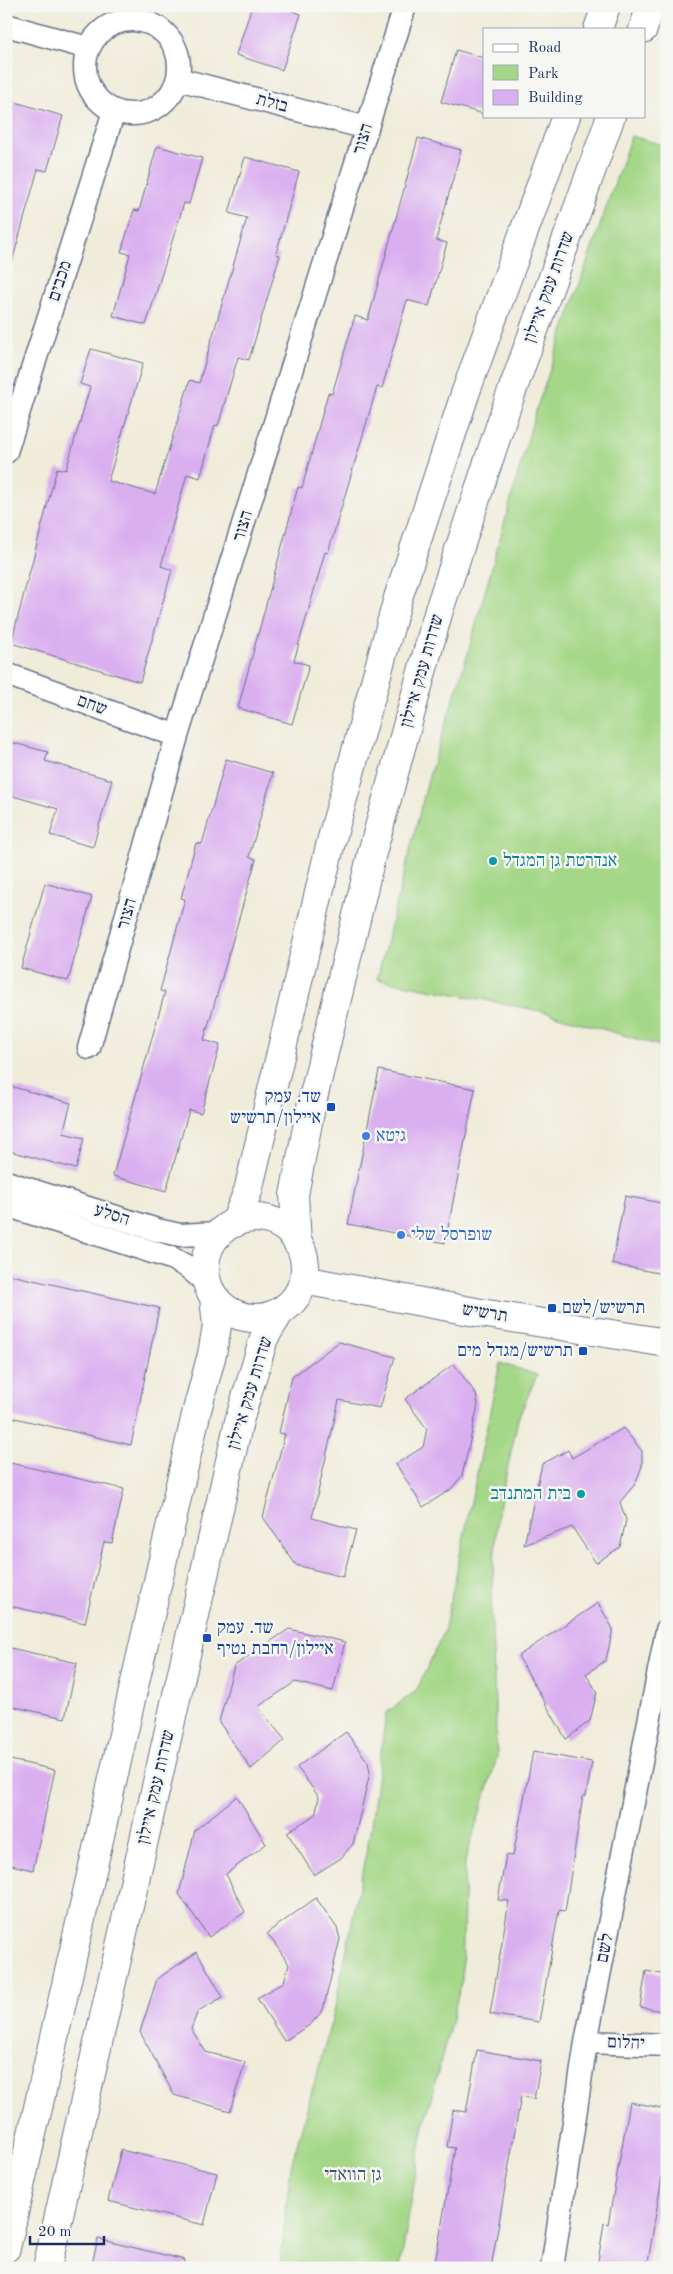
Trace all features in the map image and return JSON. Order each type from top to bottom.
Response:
[{"type":"main road","points":[[598,28],[606,6]]},
{"type":"main road","points":[[643,28],[652,6]]},
{"type":"main road","points":[[227,1228],[252,1218],[269,1221],[290,1234],[297,1242],[304,1264],[303,1280],[293,1300],[280,1312],[264,1318],[246,1318],[234,1314],[219,1304],[204,1272],[206,1254],[227,1228],[248,1191],[331,842],[398,598],[465,394],[565,118]]},
{"type":"main road","name":"שדרות עמק איילון","points":[[297,1242],[294,1195],[312,1107],[372,853],[434,629],[503,417],[610,118]]},
{"type":"main road","name":"תרשיש","points":[[303,1280],[481,1313],[667,1343]]},
{"type":"main road","points":[[6,2248],[194,1420],[212,1354],[217,1326],[211,1290]]},
{"type":"main road","name":"שדרות עמק איילון","points":[[47,2268],[239,1421],[264,1338],[280,1312]]},
{"type":"street","name":"הצור","points":[[89,1048],[177,736],[405,6]]},
{"type":"street","points":[[152,15],[174,46],[179,62],[178,79],[171,94],[160,105],[146,112],[130,114],[114,111],[101,103],[91,92],[86,78],[84,63],[88,48],[98,33],[114,23],[152,15]]},
{"type":"street","points":[[6,25],[88,48]]},
{"type":"street","name":"בזלת","points":[[178,79],[366,128]]},
{"type":"street","name":"מכבים","points":[[6,452],[114,111]]},
{"type":"street","name":"שחם","points":[[6,674],[177,736]]},
{"type":"street","name":"הסלע","points":[[6,1182],[157,1230],[180,1235],[227,1228]]},
{"type":"street","name":"הסלע","points":[[6,1204],[171,1258],[188,1267],[211,1290]]},
{"type":"street","name":"לשם","points":[[552,2268],[586,2042],[666,1636]]},
{"type":"street","name":"יהלום","points":[[586,2042],[667,2045]]},
{"type":"green space","points":[[631,136],[667,146],[667,1048],[541,1011],[377,979],[429,776],[467,656],[536,410]]},
{"type":"green space","name":"גן הוואדי","points":[[500,1363],[537,1375],[518,1419],[498,1513],[491,1599],[497,1757],[465,1861],[462,1980],[423,2130],[400,2268],[280,2268],[291,2166],[334,2012],[370,1833],[386,1713],[416,1691],[444,1632]]},
{"type":"building","points":[[252,6],[278,6],[301,14],[282,70],[236,55]]},
{"type":"building","points":[[456,50],[483,58],[483,114],[441,102]]},
{"type":"building","points":[[15,102],[63,116],[47,171],[38,169],[12,262],[6,261],[6,134]]},
{"type":"building","points":[[418,138],[461,150],[436,240],[447,243],[429,306],[407,300],[382,388],[377,387],[328,553],[325,552],[294,661],[309,665],[292,724],[238,708],[298,487],[302,488],[328,393],[332,394],[355,316],[368,320]]},
{"type":"building","points":[[157,146],[202,158],[189,204],[184,203],[146,325],[113,316],[130,254],[121,252],[134,210],[139,211]]},
{"type":"building","points":[[245,157],[299,172],[276,254],[280,255],[249,360],[238,357],[218,426],[215,425],[200,478],[187,474],[161,566],[172,570],[140,682],[11,643],[57,468],[66,470],[90,387],[80,384],[91,349],[143,363],[108,481],[155,494],[190,380],[199,383],[247,218],[229,213]]},
{"type":"building","points":[[6,741],[48,752],[45,761],[112,780],[93,847],[50,835],[58,809],[6,794]]},
{"type":"building","points":[[226,759],[273,773],[249,857],[256,859],[204,1040],[220,1045],[201,1113],[189,1110],[166,1191],[113,1176],[165,992],[160,991],[185,899],[181,898],[196,843],[202,844]]},
{"type":"building","points":[[45,883],[92,897],[68,981],[21,968]]},
{"type":"building","points":[[379,1070],[475,1089],[445,1243],[348,1224]]},
{"type":"building","points":[[6,1085],[71,1103],[63,1133],[84,1138],[76,1169],[6,1150]]},
{"type":"building","points":[[625,1196],[667,1204],[667,1255],[663,1274],[612,1264]]},
{"type":"building","points":[[6,1274],[159,1308],[131,1445],[6,1416]]},
{"type":"building","points":[[339,1342],[395,1357],[380,1408],[339,1400],[312,1518],[356,1530],[343,1577],[296,1565],[263,1517],[285,1434],[279,1433],[292,1377]]},
{"type":"building","points":[[454,1364],[476,1394],[478,1405],[462,1476],[450,1490],[423,1507],[396,1464],[423,1447],[427,1429],[405,1399]]},
{"type":"building","name":"בית המתנדב","points":[[623,1428],[642,1451],[642,1466],[635,1484],[620,1502],[626,1520],[620,1547],[596,1563],[572,1527],[524,1545],[542,1464],[568,1450],[572,1458]]},
{"type":"building","points":[[6,1462],[124,1489],[112,1543],[104,1542],[85,1623],[6,1605]]},
{"type":"building","points":[[598,1603],[613,1629],[606,1660],[586,1674],[597,1692],[590,1721],[566,1739],[518,1656]]},
{"type":"building","points":[[289,1629],[345,1642],[333,1691],[295,1682],[258,1707],[285,1740],[251,1769],[219,1722],[234,1666]]},
{"type":"building","points":[[6,1647],[77,1663],[65,1718],[6,1705]]},
{"type":"building","points":[[346,1732],[368,1762],[370,1773],[353,1844],[341,1858],[314,1875],[287,1832],[315,1815],[319,1797],[297,1767]]},
{"type":"building","points":[[533,1752],[592,1762],[586,1796],[583,1796],[565,1911],[559,1910],[539,2022],[490,2014],[509,1901],[498,1900],[506,1855],[513,1856]]},
{"type":"building","points":[[6,1759],[55,1770],[33,1870],[6,1864]]},
{"type":"building","points":[[237,1796],[266,1844],[226,1874],[245,1912],[209,1937],[179,1894],[195,1830]]},
{"type":"building","points":[[316,1898],[337,1928],[340,1939],[323,2010],[311,2024],[284,2041],[257,1998],[284,1982],[289,1964],[267,1933]]},
{"type":"building","points":[[197,1952],[223,1997],[198,2011],[191,2029],[206,2052],[245,2062],[230,2111],[174,2095],[140,2032],[157,1979]]},
{"type":"building","points":[[646,1971],[667,1975],[667,2012],[640,2007]]},
{"type":"building","points":[[477,2050],[541,2061],[534,2099],[521,2096],[491,2268],[463,2268],[435,2263],[455,2148],[447,2147],[453,2110],[466,2112]]},
{"type":"building","points":[[630,2102],[667,2109],[667,2146],[647,2268],[597,2268],[604,2223],[608,2224]]},
{"type":"building","points":[[121,2150],[217,2173],[204,2225],[108,2201]]},
{"type":"building","points":[[98,2239],[185,2260],[184,2268],[91,2268]]},
{"type":"place","name":"אנדרטת גן המגדל","points":[[493,861]]},
{"type":"place","name":"שד. עמק איילון/תרשיש","points":[[331,1107]]},
{"type":"place","name":"גיטא","points":[[366,1136]]},
{"type":"place","name":"שופרסל שלי","points":[[401,1235]]},
{"type":"place","name":"תרשיש/לשם","points":[[552,1308]]},
{"type":"place","name":"תרשיש/מגדל מים","points":[[583,1351]]},
{"type":"place","name":"בית המתנדב","points":[[581,1494]]},
{"type":"place","name":"שד. עמק איילון/רחבת נטיף","points":[[207,1638]]}]
